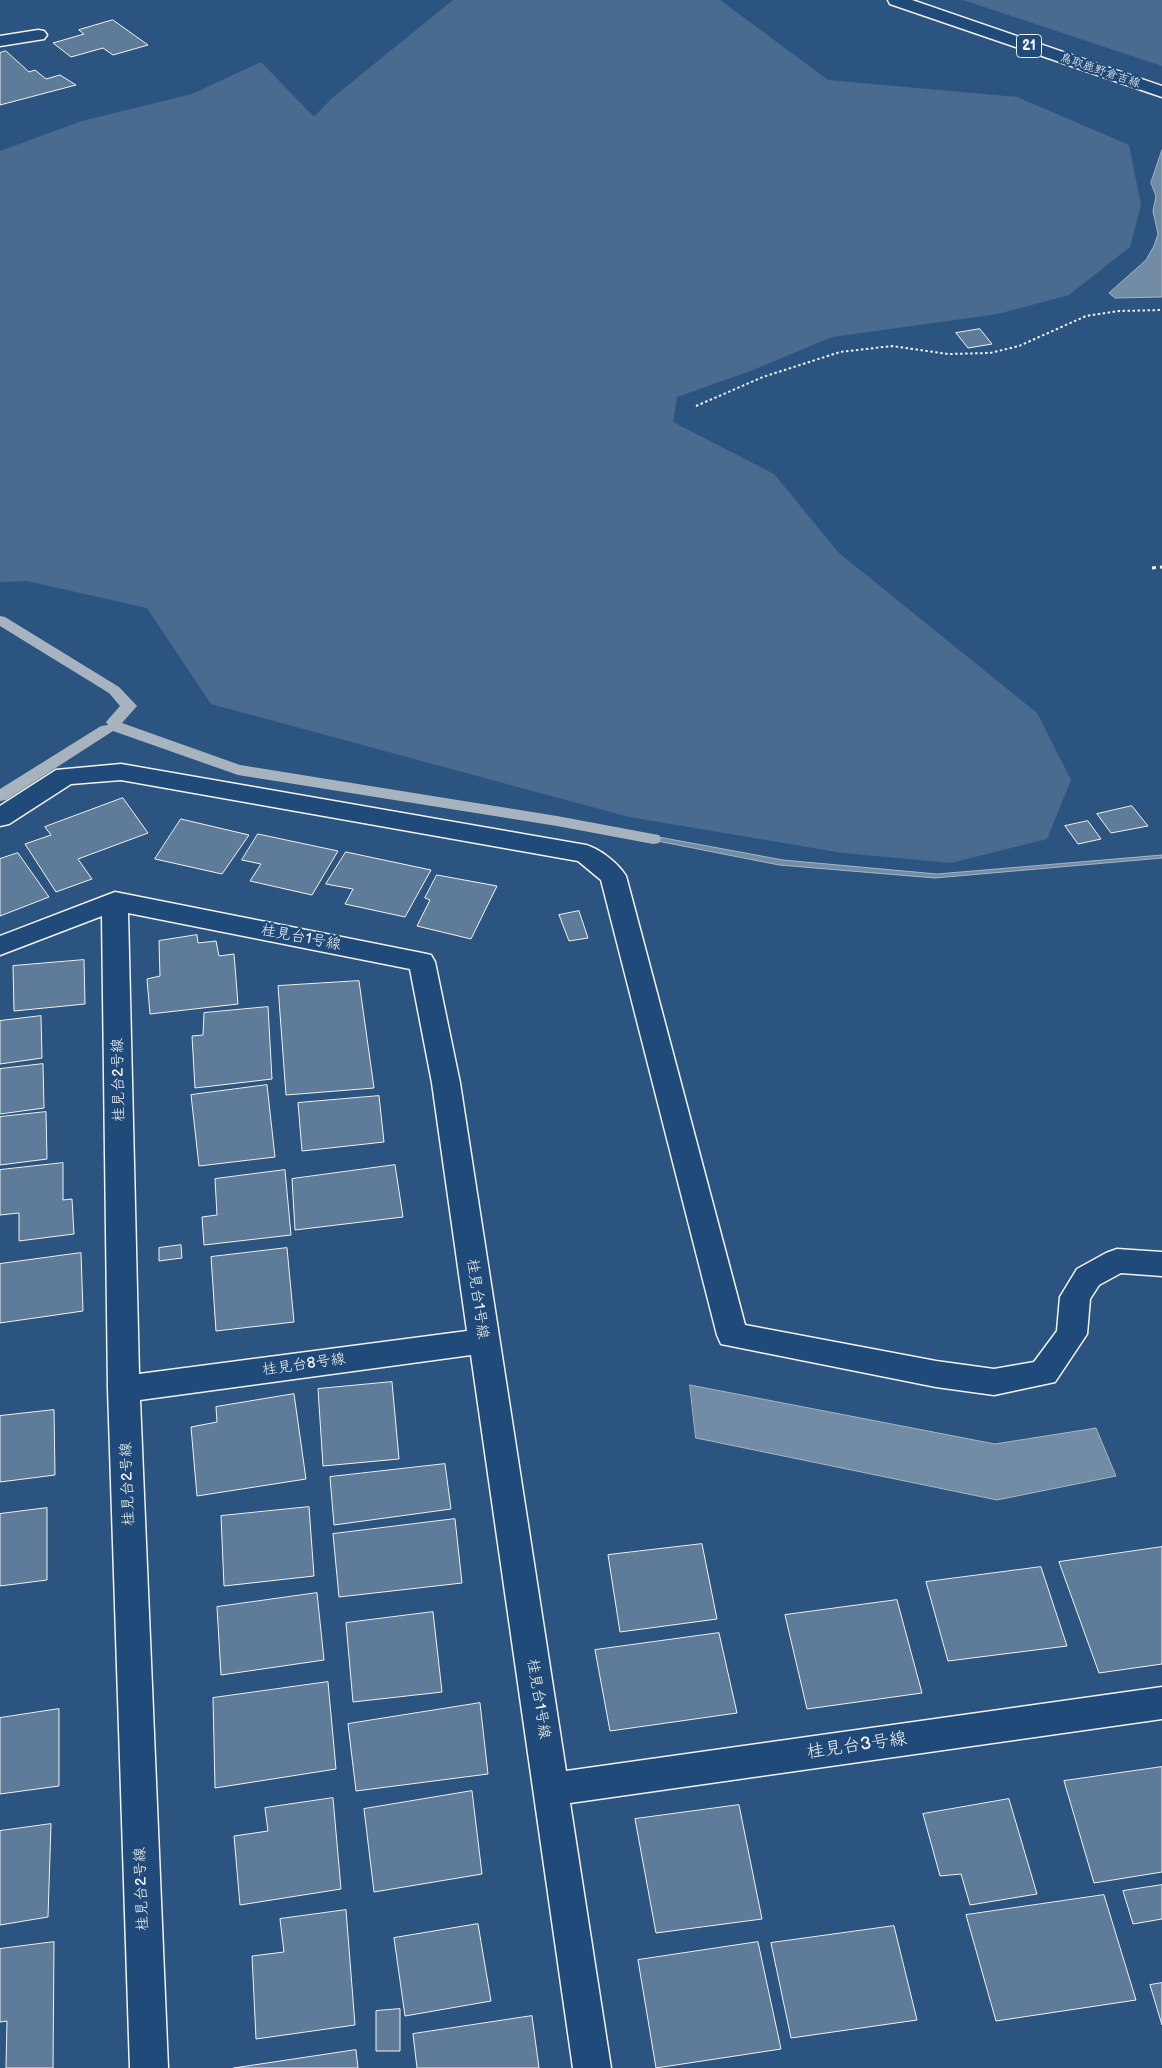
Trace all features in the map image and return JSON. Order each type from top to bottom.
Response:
[{"type":"street","name":"鳥取鹿野倉吉線","points":[[896,0],[1162,92]]},
{"type":"street","points":[[0,41],[38,35]]},
{"type":"street","points":[[0,818],[65,776],[121,772],[586,854],[613,876],[732,1335],[936,1374],[994,1382],[1044,1373],[1072,1334],[1075,1297],[1088,1276],[1117,1261],[1162,1264]]},
{"type":"street","points":[[0,946],[116,901]]},
{"type":"street","name":"桂見台1号線","points":[[116,901],[422,962],[446,1083],[592,2068]]},
{"type":"street","name":"桂見台2号線","points":[[116,901],[124,1389],[149,2068]]},
{"type":"street","name":"桂見台8号線","points":[[124,1389],[484,1342]]},
{"type":"street","name":"桂見台3号線","points":[[552,1789],[1162,1704]]},
{"type":"path","points":[[696,406],[716,396],[802,364],[864,348],[888,346],[966,356],[1001,352],[1077,319],[1097,314],[1162,310]]},
{"type":"path","points":[[1152,568],[1162,567]]},
{"type":"shaded area","points":[[453,0],[720,0],[828,80],[1017,97],[1129,145],[1141,205],[1130,247],[1069,295],[998,314],[832,337],[753,370],[677,397],[673,422],[774,474],[839,553],[1037,713],[1071,780],[1047,839],[951,863],[843,853],[629,817],[211,704],[147,608],[27,581],[0,582],[0,151],[82,121],[192,94],[261,62],[314,117],[331,99]]},
{"type":"shaded area","points":[[963,0],[1162,0],[1162,66]]},
{"type":"shaded area","points":[[1162,150],[1162,297],[1115,298],[1109,293],[1146,260],[1158,234],[1153,211],[1156,196],[1151,183]]},
{"type":"shaded area","points":[[637,833],[783,860],[937,874],[1162,855],[1162,858],[935,878],[779,865],[627,835]]},
{"type":"shaded area","points":[[690,1385],[995,1444],[1096,1428],[1116,1476],[997,1500],[696,1438]]},
{"type":"building","points":[[113,20],[148,45],[113,55],[103,48],[71,57],[53,43],[84,34],[79,30]]},
{"type":"building","points":[[6,51],[29,72],[35,70],[46,79],[60,75],[76,85],[0,105],[0,53]]},
{"type":"building","points":[[980,329],[992,344],[968,348],[956,333]]},
{"type":"building","points":[[123,798],[148,833],[78,859],[92,879],[56,892],[25,844],[51,835],[45,827]]},
{"type":"building","points":[[1132,806],[1148,826],[1111,833],[1097,814]]},
{"type":"building","points":[[181,819],[249,835],[222,874],[155,859]]},
{"type":"building","points":[[1088,821],[1101,839],[1078,844],[1065,826]]},
{"type":"building","points":[[258,834],[338,851],[312,895],[250,881],[261,864],[242,860]]},
{"type":"building","points":[[346,852],[431,870],[405,917],[345,904],[353,889],[326,884]]},
{"type":"building","points":[[18,853],[49,897],[0,916],[0,859]]},
{"type":"building","points":[[437,875],[497,886],[471,939],[417,926],[430,900],[425,898]]},
{"type":"building","points":[[579,911],[588,938],[569,941],[559,915]]},
{"type":"building","points":[[197,935],[198,943],[216,941],[219,956],[234,954],[238,1004],[150,1014],[147,979],[160,976],[159,941]]},
{"type":"building","points":[[84,960],[85,1004],[14,1011],[13,966]]},
{"type":"building","points":[[359,981],[374,1088],[286,1095],[278,986]]},
{"type":"building","points":[[268,1007],[272,1079],[195,1088],[192,1036],[203,1035],[204,1013]]},
{"type":"building","points":[[41,1016],[42,1058],[0,1064],[0,1021]]},
{"type":"building","points":[[43,1064],[44,1108],[0,1114],[0,1069]]},
{"type":"building","points":[[267,1085],[275,1157],[199,1166],[191,1095]]},
{"type":"building","points":[[379,1096],[384,1142],[302,1151],[298,1103]]},
{"type":"building","points":[[46,1112],[47,1159],[0,1165],[0,1117]]},
{"type":"building","points":[[63,1163],[63,1200],[72,1199],[74,1234],[19,1241],[19,1213],[0,1215],[0,1170]]},
{"type":"building","points":[[395,1165],[403,1217],[295,1230],[292,1179]]},
{"type":"building","points":[[285,1170],[291,1235],[204,1245],[202,1217],[217,1215],[215,1179]]},
{"type":"building","points":[[181,1245],[182,1258],[159,1261],[159,1248]]},
{"type":"building","points":[[287,1248],[294,1322],[216,1331],[211,1257]]},
{"type":"building","points":[[81,1253],[83,1311],[0,1323],[0,1264]]},
{"type":"building","points":[[392,1382],[399,1459],[323,1466],[318,1389]]},
{"type":"building","points":[[294,1394],[306,1479],[197,1496],[191,1427],[217,1422],[216,1407]]},
{"type":"building","points":[[54,1410],[55,1475],[0,1482],[0,1416]]},
{"type":"building","points":[[445,1464],[451,1509],[334,1525],[330,1477]]},
{"type":"building","points":[[309,1507],[314,1576],[224,1586],[221,1516]]},
{"type":"building","points":[[47,1508],[47,1580],[0,1586],[0,1514]]},
{"type":"building","points":[[455,1519],[462,1583],[339,1597],[333,1534]]},
{"type":"building","points":[[702,1544],[717,1619],[620,1632],[608,1555]]},
{"type":"building","points":[[1162,1547],[1162,1664],[1099,1673],[1059,1562]]},
{"type":"building","points":[[1041,1567],[1067,1646],[948,1661],[926,1582]]},
{"type":"building","points":[[317,1593],[324,1660],[221,1675],[217,1607]]},
{"type":"building","points":[[897,1600],[922,1693],[807,1709],[785,1615]]},
{"type":"building","points":[[433,1612],[442,1692],[353,1702],[346,1623]]},
{"type":"building","points":[[719,1633],[737,1713],[610,1731],[595,1650]]},
{"type":"building","points":[[328,1682],[336,1769],[215,1788],[213,1698]]},
{"type":"building","points":[[480,1703],[488,1774],[356,1791],[348,1724]]},
{"type":"building","points":[[59,1709],[59,1786],[0,1794],[0,1718]]},
{"type":"building","points":[[1162,1767],[1162,1872],[1094,1883],[1064,1781]]},
{"type":"building","points":[[472,1791],[482,1874],[374,1892],[364,1809]]},
{"type":"building","points":[[333,1798],[341,1889],[240,1905],[234,1836],[268,1831],[265,1808]]},
{"type":"building","points":[[1009,1799],[1037,1894],[970,1905],[961,1874],[940,1876],[923,1814]]},
{"type":"building","points":[[739,1805],[762,1919],[656,1933],[635,1819]]},
{"type":"building","points":[[51,1824],[48,1917],[0,1925],[0,1831]]},
{"type":"building","points":[[1162,1885],[1162,1919],[1133,1924],[1123,1891]]},
{"type":"building","points":[[1104,1895],[1136,2000],[996,2021],[966,1915]]},
{"type":"building","points":[[346,1910],[355,2025],[256,2039],[252,1956],[284,1952],[280,1919]]},
{"type":"building","points":[[478,1924],[491,2001],[405,2016],[394,1938]]},
{"type":"building","points":[[894,1926],[917,2020],[791,2038],[771,1943]]},
{"type":"building","points":[[54,1942],[53,2068],[6,2068],[7,2021],[0,2022],[0,1949]]},
{"type":"building","points":[[758,1942],[781,2049],[656,2068],[638,1960]]},
{"type":"building","points":[[1162,1983],[1162,2025],[1150,1985]]},
{"type":"building","points":[[400,2009],[400,2051],[376,2051],[376,2011]]},
{"type":"building","points":[[532,2016],[539,2068],[417,2068],[413,2034]]},
{"type":"building","points":[[356,2050],[358,2068],[234,2068]]},
{"type":"waterway","points":[[0,620],[114,690],[129,706],[114,722]]},
{"type":"waterway","points":[[115,726],[238,770],[557,821],[653,839]]},
{"type":"waterway","points":[[0,796],[106,729]]}]
